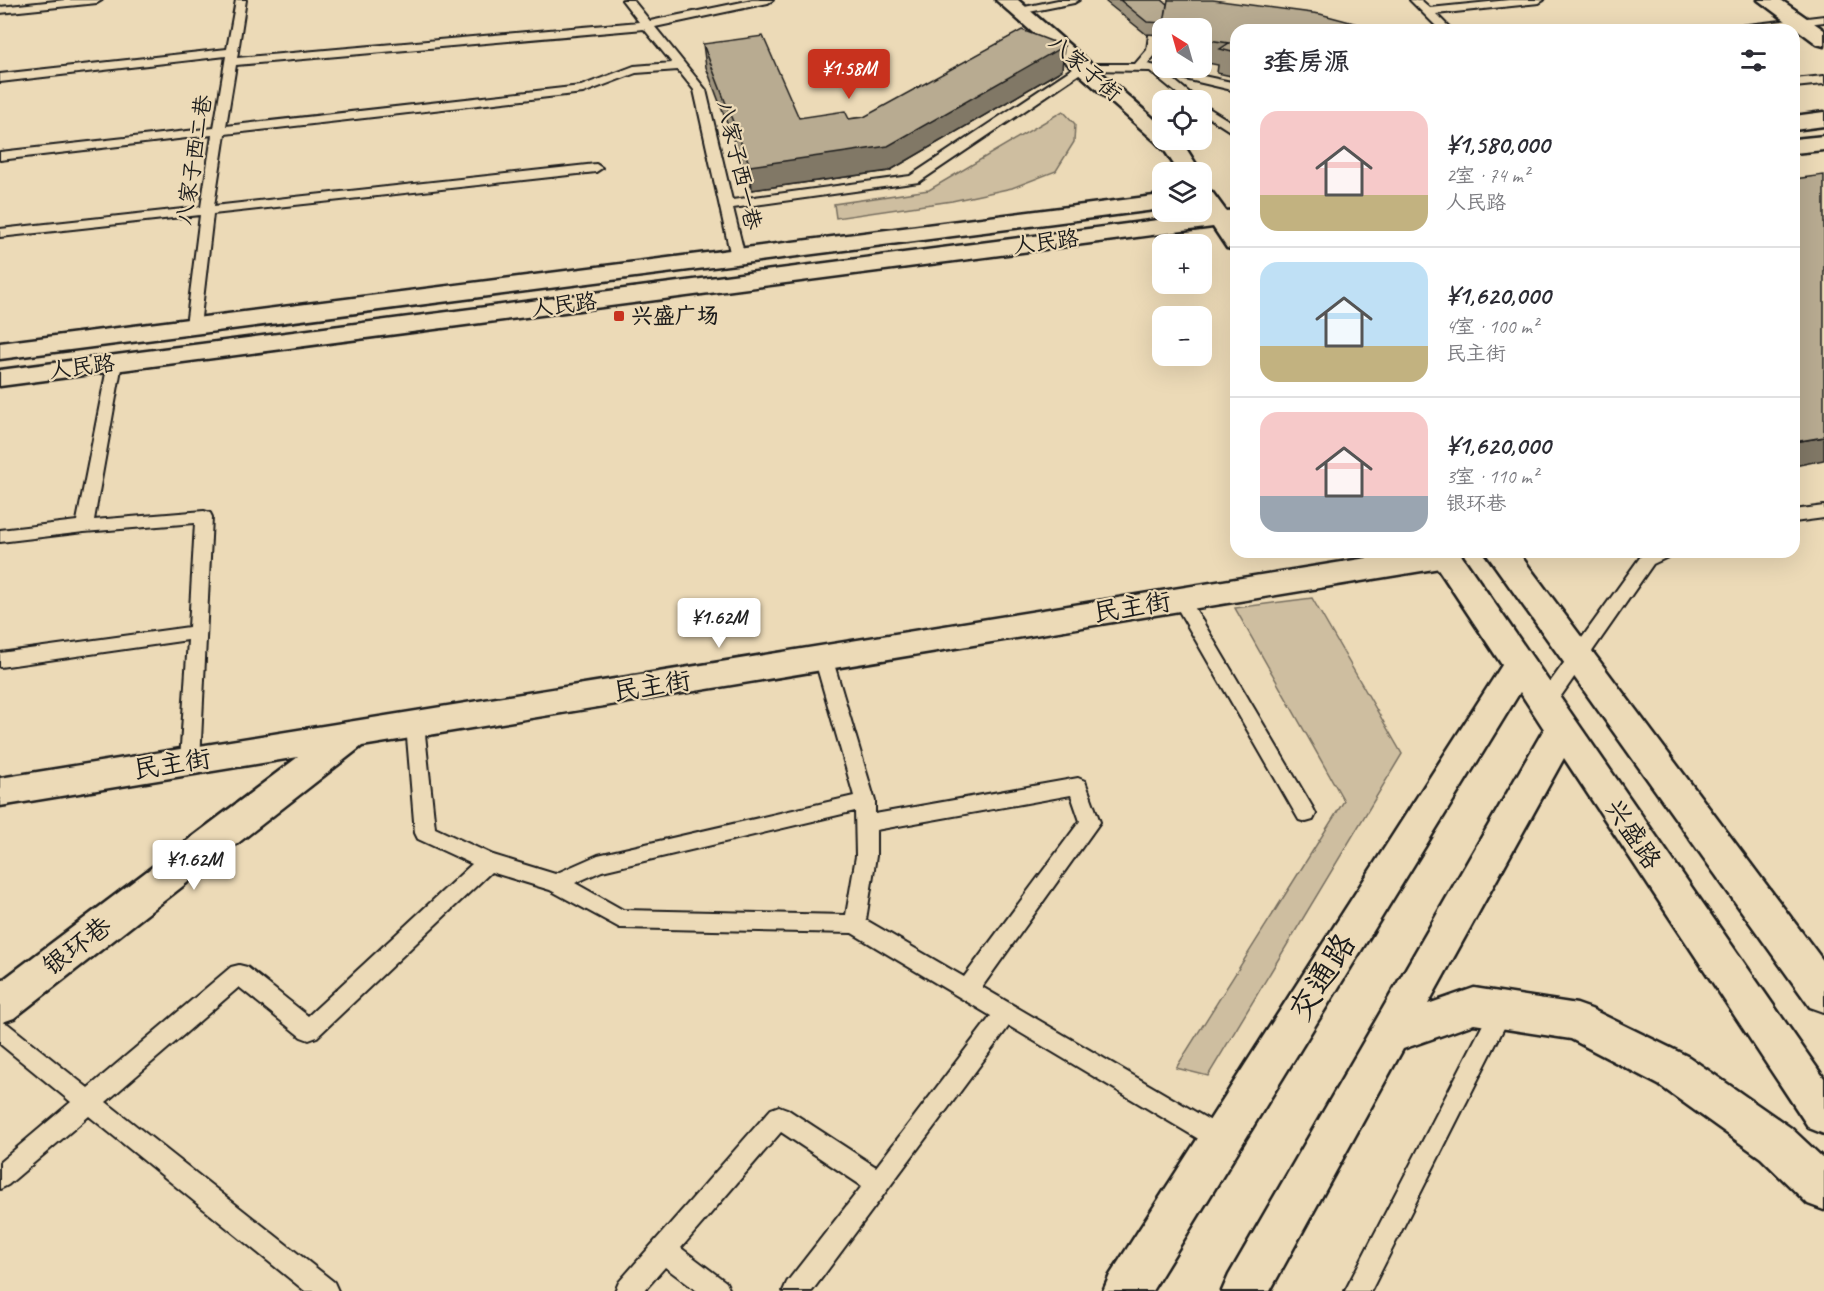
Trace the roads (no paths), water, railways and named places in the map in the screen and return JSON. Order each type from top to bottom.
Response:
[{"type":"main road","points":[[1768,0],[1824,40]]},
{"type":"main road","name":"八家子街","points":[[1012,5],[1152,127]]},
{"type":"main road","points":[[1800,122],[1824,119]]},
{"type":"main road","points":[[1800,145],[1824,143]]},
{"type":"main road","points":[[1212,200],[1228,218]]},
{"type":"main road","name":"人民路","points":[[0,351],[1152,203]]},
{"type":"main road","name":"人民路","points":[[0,378],[1228,218]]},
{"type":"main road","name":"民主街","points":[[0,792],[1422,558]]},
{"type":"main road","name":"兴盛路","points":[[1448,558],[1824,1114]]},
{"type":"main road","points":[[1505,558],[1824,994]]},
{"type":"main road","name":"交通路","points":[[1126,1291],[1520,665]]},
{"type":"main road","points":[[1245,1291],[1389,1036],[1554,717]]},
{"type":"main road","name":"银环巷","points":[[0,1005],[354,734]]},
{"type":"main road","points":[[1389,1036],[1474,1006],[1577,1023],[1674,1071],[1776,1143],[1824,1189]]},
{"type":"lane","points":[[0,10],[97,0]]},
{"type":"lane","name":"八家子西二巷","points":[[193,326],[207,210],[241,0]]},
{"type":"lane","name":"八家子西一巷","points":[[627,0],[700,90],[738,257]]},
{"type":"lane","points":[[0,78],[231,57],[648,25],[768,0]]},
{"type":"lane","points":[[1012,5],[1074,0]]},
{"type":"lane","points":[[1415,0],[1440,24]]},
{"type":"lane","points":[[1428,12],[1539,0]]},
{"type":"lane","points":[[1781,24],[1824,19]]},
{"type":"lane","points":[[1138,68],[1152,52]]},
{"type":"lane","points":[[0,156],[583,89],[634,70],[682,66]]},
{"type":"lane","points":[[727,205],[914,179],[1083,66],[1152,68]]},
{"type":"lane","points":[[1165,78],[1180,90]]},
{"type":"lane","points":[[1197,78],[1230,86]]},
{"type":"lane","points":[[1800,82],[1824,80]]},
{"type":"lane","points":[[1212,115],[1230,127]]},
{"type":"lane","points":[[0,233],[596,168]]},
{"type":"lane","points":[[84,526],[115,363]]},
{"type":"lane","points":[[1800,515],[1824,512]]},
{"type":"lane","points":[[0,536],[84,526],[204,517],[190,761]]},
{"type":"lane","points":[[1554,717],[1577,658],[1647,560],[1651,558]]},
{"type":"lane","points":[[1181,599],[1306,814]]},
{"type":"lane","points":[[0,660],[198,632]]},
{"type":"lane","points":[[824,657],[865,801],[866,856],[855,924]]},
{"type":"lane","points":[[415,724],[425,832],[488,862],[556,883],[620,919],[855,924],[1220,1139]]},
{"type":"lane","points":[[865,824],[1078,786],[1090,822],[967,990]]},
{"type":"lane","points":[[556,883],[598,862],[865,801]]},
{"type":"lane","points":[[0,1177],[239,974],[309,1030],[488,862]]},
{"type":"lane","points":[[1358,1291],[1502,1010]]},
{"type":"lane","points":[[796,1291],[1006,1013]]},
{"type":"lane","points":[[0,1031],[325,1291]]},
{"type":"lane","points":[[628,1291],[779,1117],[879,1183]]},
{"type":"lane","points":[[664,1250],[717,1291]]},
{"type":"place","name":"兴盛广场","points":[[619,316]]}]
